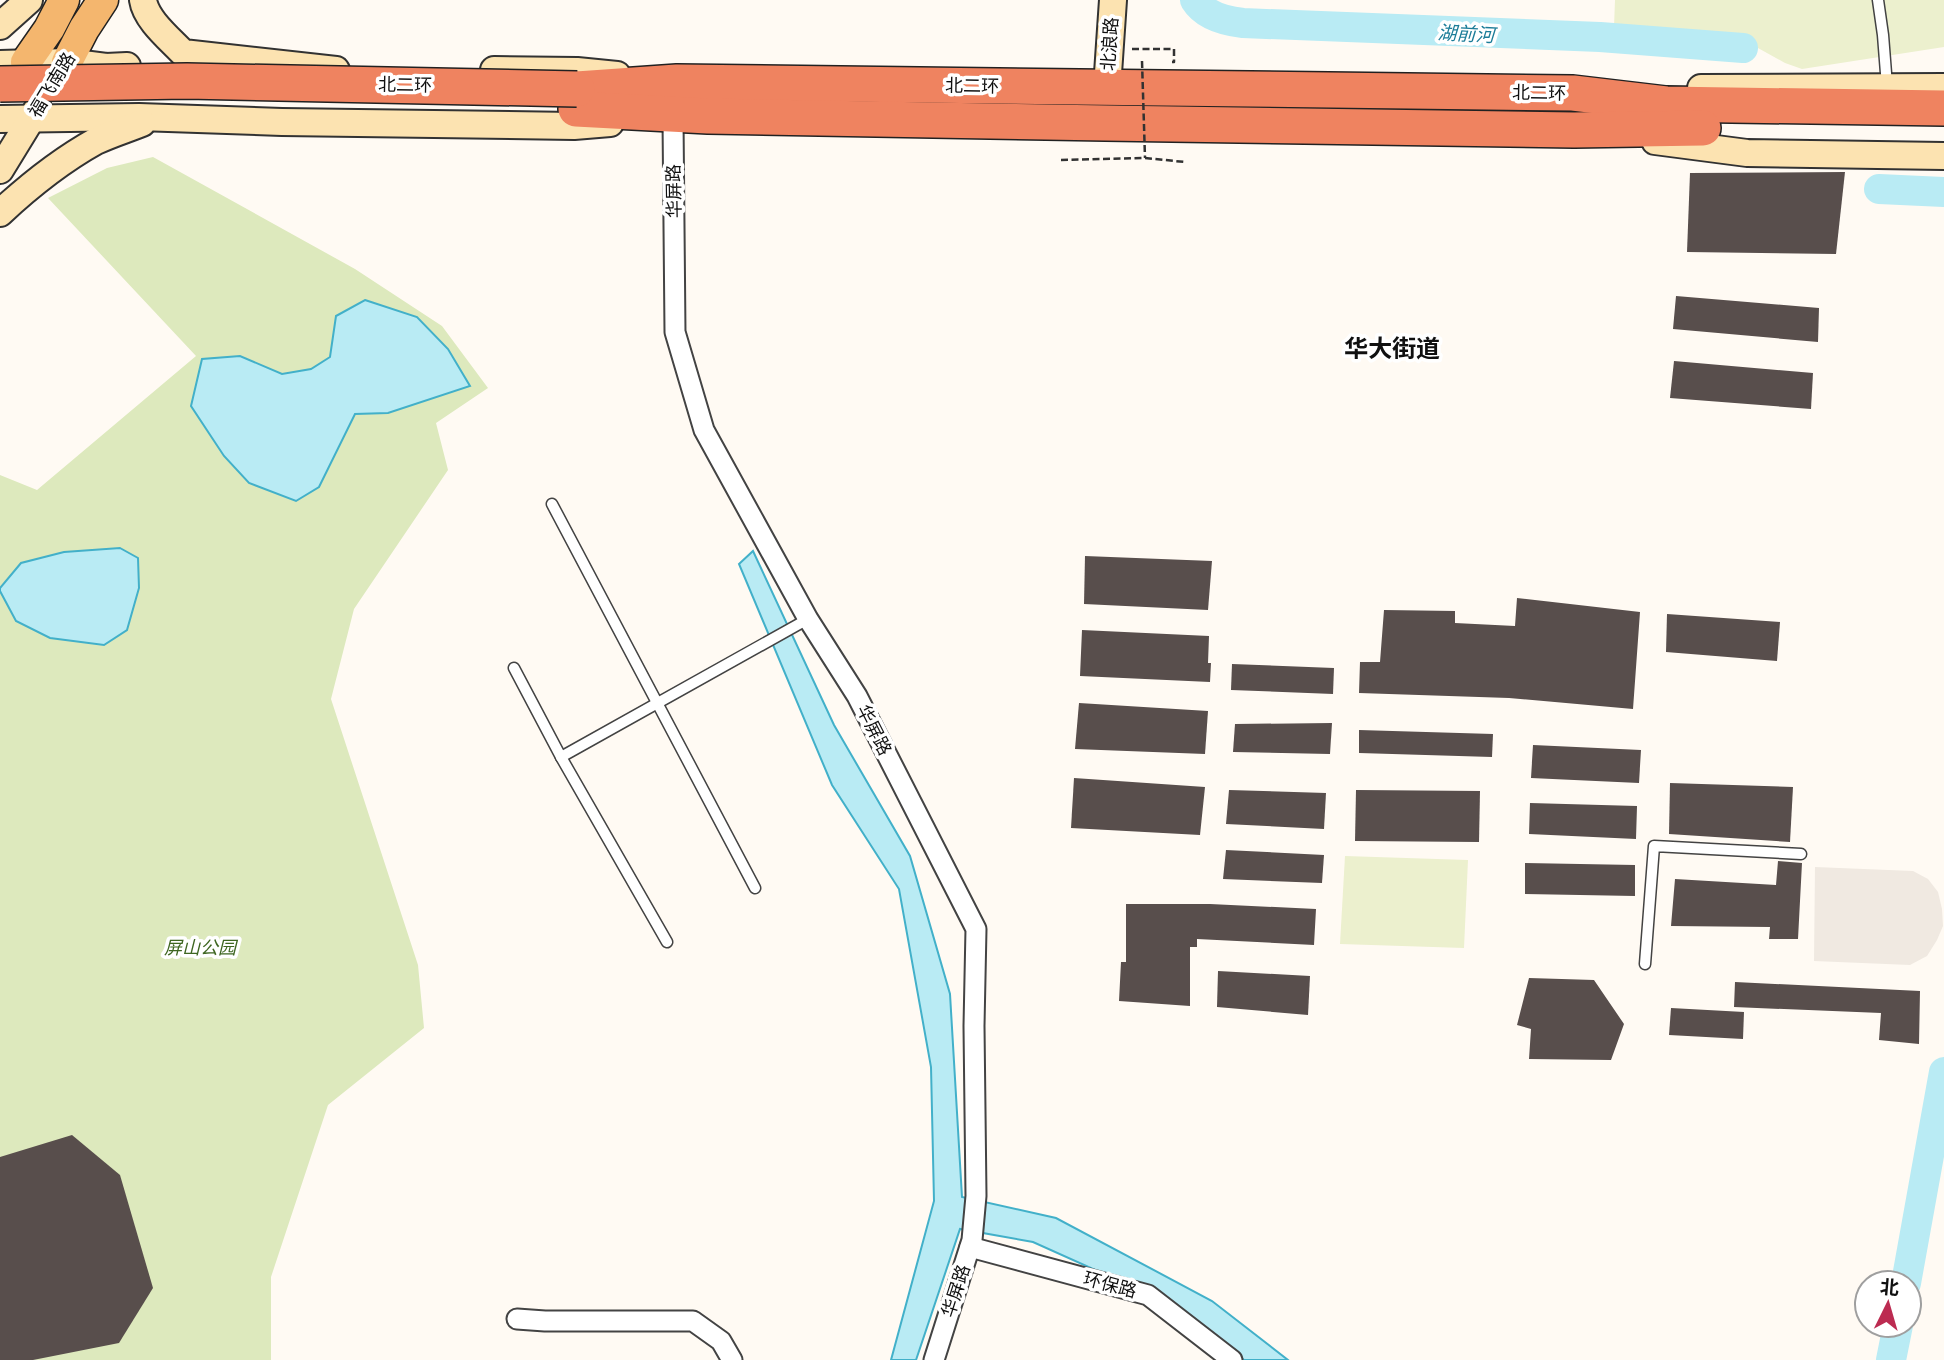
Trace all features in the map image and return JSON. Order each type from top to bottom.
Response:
[{"type":"highway","name":"北二环","points":[[0,84],[187,81],[577,99],[708,116],[1574,130],[1666,116],[1944,108]]},
{"type":"highway","name":"北二环","points":[[0,103],[577,99],[677,82],[1573,93],[1666,116],[1944,130]]},
{"type":"main road","points":[[0,26],[29,0]]},
{"type":"main road","name":"福飞南路","points":[[0,118],[13,63],[49,29],[64,0]]},
{"type":"main road","name":"福飞南路","points":[[0,170],[103,0]]},
{"type":"main road","points":[[143,0],[155,23],[183,53],[336,69]]},
{"type":"main road","name":"北浪路","points":[[1107,88],[1112,0]]},
{"type":"main road","points":[[13,63],[67,62],[106,67],[577,71],[677,82]]},
{"type":"main road","points":[[241,121],[242,67]]},
{"type":"main road","points":[[1573,93],[1693,88],[1944,88]]},
{"type":"main road","points":[[0,118],[153,118],[574,126],[708,116]]},
{"type":"main road","points":[[0,213],[56,166],[98,140],[153,118]]},
{"type":"main road","points":[[1574,130],[1748,153],[1944,156]]},
{"type":"street","name":"华屏路","points":[[673,119],[675,332],[704,430],[800,624],[857,696],[976,929],[976,1196],[971,1243],[934,1360]]},
{"type":"street","name":"环保路","points":[[971,1243],[1148,1295],[1232,1360]]},
{"type":"street","points":[[517,1319],[693,1321],[721,1341],[732,1360]]},
{"type":"lane","points":[[1878,0],[1887,87]]},
{"type":"lane","points":[[552,504],[755,888]]},
{"type":"lane","points":[[561,757],[800,624]]},
{"type":"lane","points":[[514,668],[561,757],[667,942]]},
{"type":"lane","points":[[1645,964],[1654,846],[1801,854]]},
{"type":"path","points":[[1125,49],[1174,49],[1174,62],[1164,62]]},
{"type":"path","points":[[1142,61],[1145,158]]},
{"type":"path","points":[[1061,160],[1145,158],[1185,162]]},
{"type":"green space","points":[[1615,0],[1944,0],[1944,47],[1802,69],[1785,63],[1740,38],[1614,27]]},
{"type":"green space","name":"屏山公园","points":[[153,157],[355,269],[442,326],[488,388],[436,423],[448,470],[354,609],[331,699],[418,965],[424,1028],[328,1105],[271,1277],[271,1360],[0,1360],[0,475],[37,490],[196,356],[48,198],[107,168]]},
{"type":"green space","points":[[1345,856],[1468,860],[1464,948],[1340,944]]},
{"type":"shaded area","points":[[1815,867],[1913,871],[1928,879],[1938,892],[1943,926],[1927,956],[1910,965],[1814,961]]},
{"type":"water","points":[[365,300],[417,317],[448,349],[470,386],[388,413],[355,414],[319,487],[296,501],[249,483],[224,456],[191,406],[202,359],[240,356],[282,374],[311,369],[330,357],[336,316]]},
{"type":"water","points":[[120,548],[138,558],[139,588],[127,630],[104,645],[50,638],[16,621],[0,591],[21,563],[64,552]]},
{"type":"water","points":[[753,551],[834,725],[910,856],[950,994],[962,1197],[1056,1218],[1212,1301],[1288,1360],[1244,1360],[1171,1304],[1033,1242],[960,1229],[916,1360],[891,1360],[934,1201],[931,1067],[899,889],[832,785],[739,564]]},
{"type":"building","points":[[1845,172],[1836,254],[1687,252],[1690,173]]},
{"type":"building","points":[[1676,296],[1819,308],[1818,342],[1673,329]]},
{"type":"building","points":[[1674,361],[1813,373],[1811,409],[1670,398]]},
{"type":"building","points":[[1085,556],[1212,561],[1208,610],[1084,604]]},
{"type":"building","points":[[1517,598],[1640,612],[1633,709],[1509,698],[1359,693],[1360,662],[1380,662],[1384,610],[1455,611],[1455,623],[1515,626]]},
{"type":"building","points":[[1667,614],[1780,622],[1777,661],[1666,652]]},
{"type":"building","points":[[1082,630],[1209,636],[1210,682],[1080,676]]},
{"type":"building","points":[[1232,664],[1334,668],[1333,694],[1231,690]]},
{"type":"building","points":[[1079,703],[1208,711],[1205,754],[1075,749]]},
{"type":"building","points":[[1332,723],[1330,754],[1233,752],[1235,724]]},
{"type":"building","points":[[1359,730],[1493,734],[1492,757],[1359,753]]},
{"type":"building","points":[[1533,745],[1641,750],[1639,783],[1531,778]]},
{"type":"building","points":[[1074,778],[1205,787],[1200,835],[1071,828]]},
{"type":"building","points":[[1670,783],[1793,787],[1790,842],[1669,834]]},
{"type":"building","points":[[1229,790],[1326,793],[1324,829],[1226,824]]},
{"type":"building","points":[[1356,790],[1480,791],[1479,842],[1355,841]]},
{"type":"building","points":[[1530,803],[1637,806],[1636,839],[1529,834]]},
{"type":"building","points":[[1226,850],[1324,855],[1322,883],[1223,879]]},
{"type":"building","points":[[1778,861],[1802,863],[1798,939],[1769,939],[1770,927],[1671,926],[1675,879],[1776,885]]},
{"type":"building","points":[[1525,863],[1635,865],[1635,896],[1525,894]]},
{"type":"building","points":[[1126,904],[1210,904],[1316,909],[1314,945],[1197,939],[1197,947],[1190,947],[1190,1006],[1119,1001],[1121,962],[1126,962]]},
{"type":"building","points":[[1218,971],[1310,976],[1308,1015],[1217,1007]]},
{"type":"building","points":[[1529,978],[1594,980],[1624,1024],[1611,1060],[1529,1059],[1531,1029],[1517,1025]]},
{"type":"building","points":[[1735,982],[1920,991],[1919,1044],[1879,1040],[1881,1013],[1734,1007]]},
{"type":"building","points":[[1671,1008],[1744,1012],[1743,1039],[1669,1035]]},
{"type":"building","points":[[72,1135],[120,1175],[153,1288],[119,1343],[33,1360],[0,1360],[0,1157]]},
{"type":"waterway","name":"湖前河","points":[[1195,0],[1199,6],[1216,17],[1243,23],[1600,37],[1743,48]]},
{"type":"waterway","name":"湖前河","points":[[1879,189],[1944,192]]},
{"type":"waterway","points":[[1909,1269],[1944,1072]]},
{"type":"waterway","points":[[1891,1360],[1895,1339]]},
{"type":"district","name":"华大街道","points":[[1392,348]]}]
